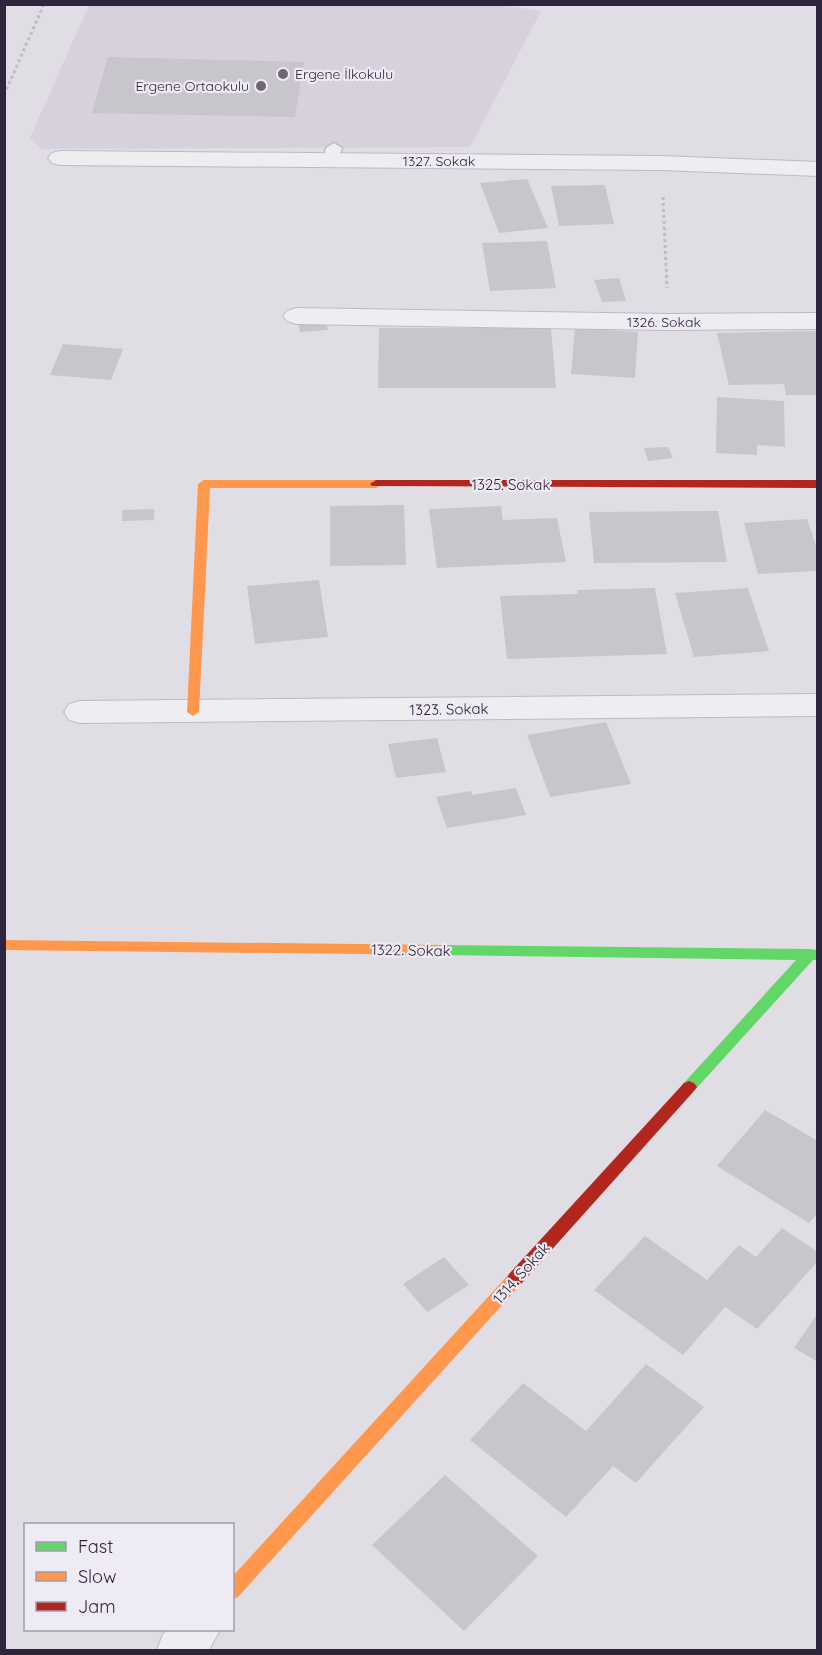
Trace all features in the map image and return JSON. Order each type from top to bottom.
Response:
[{"type":"street","name":"1327. Sokak","points":[[60,158],[333,154],[818,169]]},
{"type":"street","name":"1326. Sokak","points":[[296,316],[669,322],[818,321]]},
{"type":"street","name":"1325. Sokak","points":[[193,712],[204,484],[818,484]]},
{"type":"street","name":"1323. Sokak","points":[[80,712],[818,705]]},
{"type":"street","name":"1322. Sokak","points":[[4,945],[814,955]]},
{"type":"street","name":"1314. Sokak","points":[[234,1589],[814,955]]},
{"type":"street","points":[[178,1650],[196,1631]]},
{"type":"path","points":[[4,95],[44,4]]},
{"type":"path","points":[[661,163],[669,322]]},
{"type":"shaded area","name":"Ergene İlkokulu","points":[[492,4],[541,11],[470,147],[42,149],[30,138],[89,5]]},
{"type":"building","points":[[108,57],[304,62],[295,117],[92,113]]},
{"type":"building","points":[[527,179],[548,228],[499,233],[480,183]]},
{"type":"building","points":[[605,185],[614,224],[559,226],[551,186]]},
{"type":"building","points":[[547,241],[556,288],[490,291],[482,243]]},
{"type":"building","points":[[619,278],[626,301],[602,302],[594,280]]},
{"type":"building","points":[[326,320],[328,330],[300,332],[298,322]]},
{"type":"building","points":[[379,328],[551,328],[556,388],[378,388]]},
{"type":"building","points":[[575,328],[638,332],[635,378],[571,374]]},
{"type":"building","points":[[818,331],[818,395],[786,395],[784,384],[729,385],[717,333]]},
{"type":"building","points":[[63,344],[123,349],[111,380],[50,375]]},
{"type":"building","points":[[717,397],[784,401],[785,447],[757,445],[757,455],[716,453]]},
{"type":"building","points":[[668,447],[673,458],[648,461],[644,448]]},
{"type":"building","points":[[404,505],[406,565],[330,566],[330,506]]},
{"type":"building","points":[[501,506],[503,520],[557,518],[566,562],[437,568],[429,509]]},
{"type":"building","points":[[154,509],[154,520],[122,521],[122,510]]},
{"type":"building","points":[[718,511],[727,562],[594,563],[589,512]]},
{"type":"building","points":[[807,519],[818,551],[818,571],[758,574],[744,523]]},
{"type":"building","points":[[319,580],[328,637],[255,644],[247,586]]},
{"type":"building","points":[[655,588],[667,654],[507,659],[500,596],[578,594],[577,590]]},
{"type":"building","points":[[748,588],[769,651],[694,657],[675,593]]},
{"type":"building","points":[[606,722],[631,784],[550,797],[527,735]]},
{"type":"building","points":[[437,738],[446,772],[396,778],[388,744]]},
{"type":"building","points":[[516,788],[526,815],[447,828],[436,797],[471,791],[472,795]]},
{"type":"building","points":[[765,1110],[818,1141],[818,1213],[809,1223],[717,1166]]},
{"type":"building","points":[[782,1228],[818,1252],[818,1261],[757,1329],[725,1307],[683,1355],[594,1290],[645,1236],[707,1280],[739,1245],[756,1257]]},
{"type":"building","points":[[444,1257],[469,1285],[427,1312],[403,1284]]},
{"type":"building","points":[[818,1313],[818,1362],[794,1348]]},
{"type":"building","points":[[646,1364],[704,1407],[636,1483],[613,1466],[566,1517],[470,1440],[523,1383],[586,1431]]},
{"type":"building","points":[[445,1475],[538,1556],[464,1631],[372,1545]]},
{"type":"traffic: fast","points":[[440,950],[818,955]]},
{"type":"traffic: fast","points":[[689,1087],[810,954]]},
{"type":"traffic: slow","points":[[193,712],[204,484],[376,484]]},
{"type":"traffic: slow","points":[[4,945],[440,950]]},
{"type":"traffic: slow","points":[[234,1589],[515,1279]]},
{"type":"traffic: jam","points":[[376,484],[818,484]]},
{"type":"traffic: jam","points":[[515,1279],[689,1087]]},
{"type":"place","name":"Ergene İlkokulu","points":[[283,74]]},
{"type":"place","name":"Ergene Ortaokulu","points":[[261,86]]}]
